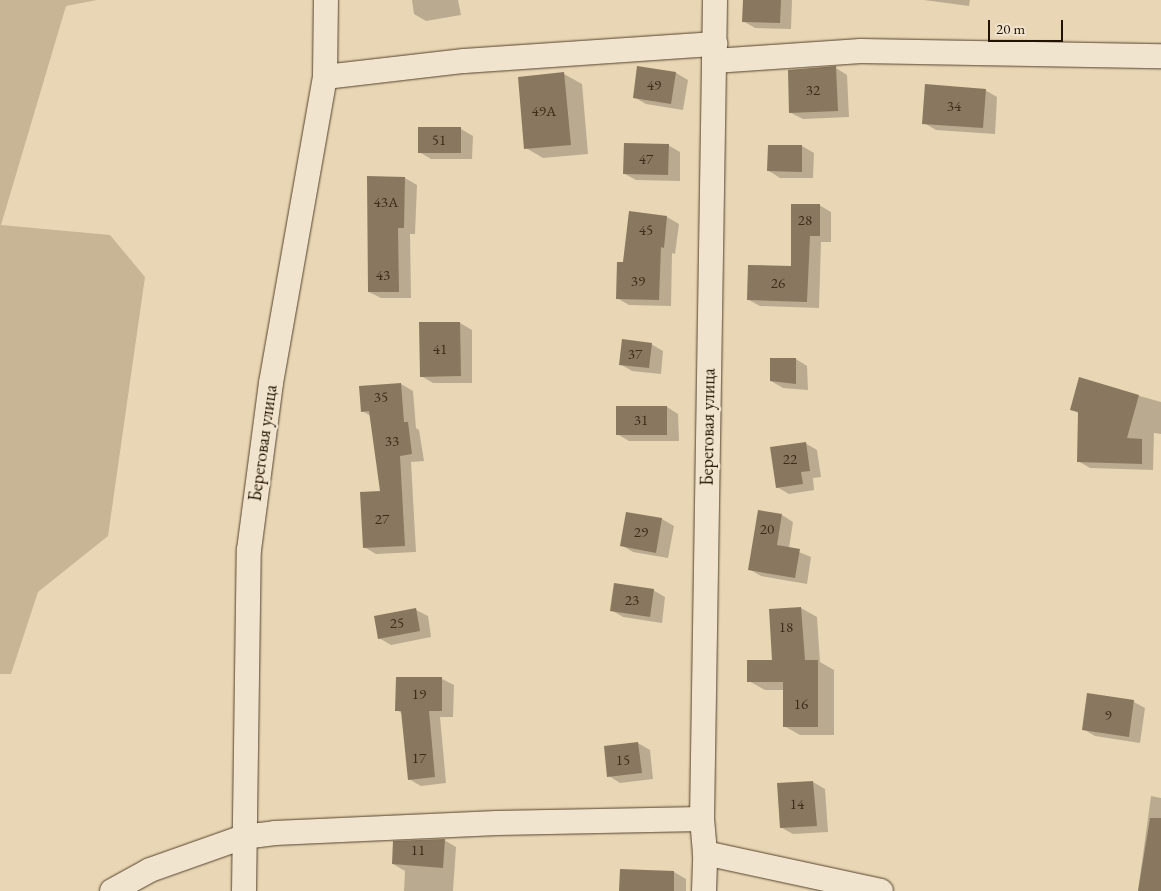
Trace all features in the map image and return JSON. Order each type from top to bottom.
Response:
[{"type":"street","name":"Береговая улица","points":[[244,891],[243,838],[249,550],[271,383],[325,77],[326,0]]},
{"type":"street","name":"Береговая улица","points":[[704,891],[706,853],[702,820],[715,52],[714,0]]},
{"type":"street","points":[[325,77],[464,61],[715,52],[861,51],[1161,56]]},
{"type":"street","points":[[112,891],[150,870],[243,838],[497,823],[702,820]]},
{"type":"street","points":[[706,853],[881,891]]},
{"type":"shaded area","points":[[0,0],[97,0],[66,6],[1,225],[110,235],[145,277],[108,536],[38,592],[11,674],[0,674]]},
{"type":"building","points":[[743,0],[781,0],[780,23],[742,22]]},
{"type":"building","points":[[637,66],[676,72],[671,104],[633,98]]},
{"type":"building","points":[[836,66],[838,111],[789,113],[788,70]]},
{"type":"building","points":[[564,72],[571,145],[524,149],[518,77]]},
{"type":"building","points":[[925,84],[986,89],[983,128],[922,124]]},
{"type":"building","points":[[418,127],[461,127],[461,153],[418,153]]},
{"type":"building","points":[[624,143],[669,144],[668,175],[623,174]]},
{"type":"building","points":[[768,145],[802,145],[802,172],[767,171]]},
{"type":"building","points":[[367,176],[405,177],[404,228],[398,228],[399,292],[368,292]]},
{"type":"building","points":[[791,204],[820,204],[820,236],[810,236],[807,302],[747,300],[748,265],[791,266]]},
{"type":"building","points":[[629,211],[667,216],[664,248],[661,247],[659,300],[616,299],[617,262],[623,262]]},
{"type":"building","points":[[419,322],[460,322],[461,376],[420,377]]},
{"type":"building","points":[[622,339],[652,343],[649,368],[619,365]]},
{"type":"building","points":[[770,358],[796,358],[796,384],[770,381]]},
{"type":"building","points":[[1079,377],[1139,395],[1127,438],[1142,439],[1142,464],[1077,462],[1078,412],[1070,410]]},
{"type":"building","points":[[401,383],[404,422],[408,422],[412,454],[400,456],[405,546],[363,548],[360,492],[380,491],[369,411],[361,412],[359,386]]},
{"type":"building","points":[[616,406],[667,406],[667,435],[616,435]]},
{"type":"building","points":[[806,442],[810,471],[801,472],[803,484],[776,488],[770,447]]},
{"type":"building","points":[[758,510],[782,514],[777,545],[800,549],[795,578],[748,570]]},
{"type":"building","points":[[626,512],[662,518],[656,553],[620,546]]},
{"type":"building","points":[[614,583],[654,589],[650,617],[610,611]]},
{"type":"building","points":[[801,607],[805,660],[818,660],[818,727],[783,727],[783,682],[747,682],[747,660],[772,660],[769,609]]},
{"type":"building","points":[[416,608],[420,631],[378,639],[374,616]]},
{"type":"building","points":[[396,677],[442,677],[442,711],[429,711],[435,777],[408,780],[401,711],[395,711]]},
{"type":"building","points":[[1087,693],[1134,700],[1129,737],[1082,730]]},
{"type":"building","points":[[638,742],[642,773],[607,777],[604,746]]},
{"type":"building","points":[[813,781],[817,826],[780,828],[777,783]]},
{"type":"building","points":[[1150,818],[1161,818],[1161,891],[1138,891]]},
{"type":"building","points":[[445,839],[443,868],[392,864],[393,841]]},
{"type":"building","points":[[620,869],[674,871],[674,891],[619,891]]}]
